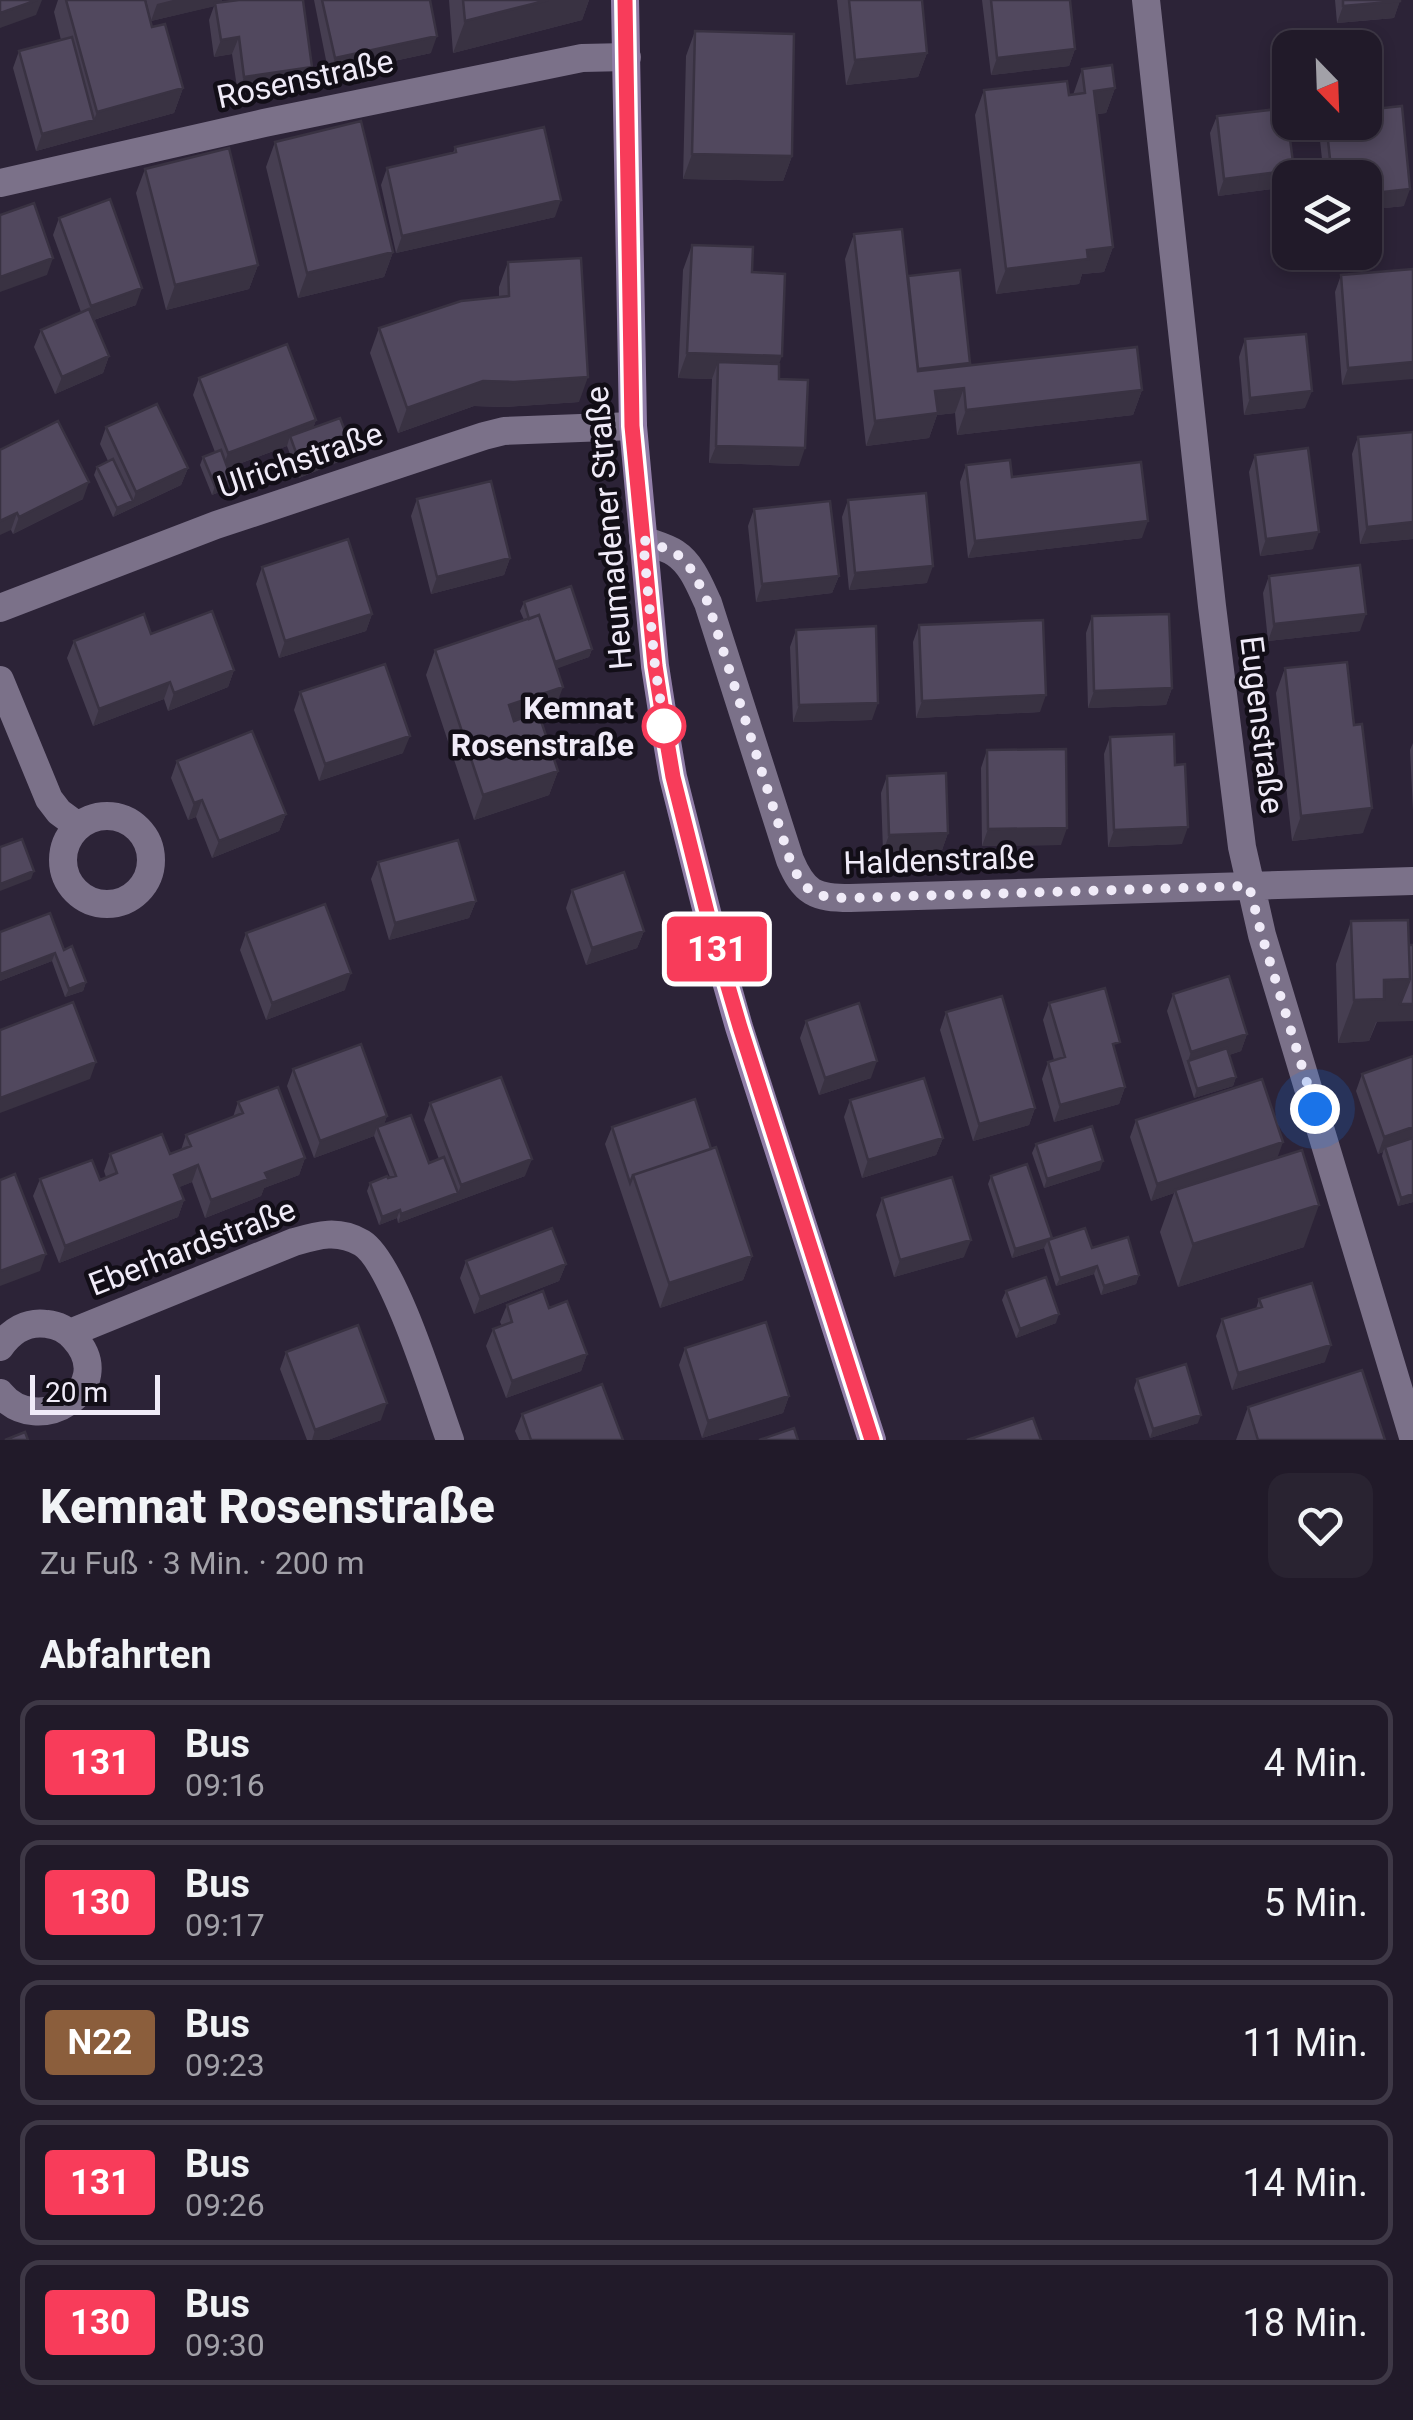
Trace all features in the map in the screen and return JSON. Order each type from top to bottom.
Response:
[{"type":"main road","name":"Heumadener Straße","points":[[626,0],[632,426],[655,666],[673,777],[740,1027],[872,1440]]},
{"type":"street","name":"Eugenstraße","points":[[1146,0],[1210,587],[1249,886],[1413,1437]]},
{"type":"street","name":"Rosenstraße","points":[[0,182],[264,122],[582,58],[627,58]]},
{"type":"street","name":"Ulrichstraße","points":[[0,608],[216,525],[484,436],[632,426]]},
{"type":"street","name":"Haldenstraße","points":[[643,540],[674,553],[686,563],[708,603],[790,860],[798,880],[811,893],[838,898],[1413,881]]},
{"type":"street","points":[[0,680],[50,798],[78,826]]},
{"type":"street","name":"Eberhardstraße","points":[[70,1333],[294,1242],[324,1234],[347,1237],[363,1244],[377,1257],[391,1282],[450,1440]]},
{"type":"street","name":"Eberhardstraße","points":[[0,1347],[12,1332],[35,1324],[59,1326],[82,1346],[87,1363],[87,1381],[80,1396],[67,1409],[51,1416],[34,1417],[17,1410],[0,1393]]},
{"type":"building","points":[[0,0],[37,0],[0,13]]},
{"type":"building","points":[[66,0],[145,0],[152,27],[165,24],[183,88],[97,112]]},
{"type":"building","points":[[303,0],[312,67],[244,77],[239,37],[221,40],[215,3]]},
{"type":"building","points":[[322,0],[430,0],[437,36],[335,58]]},
{"type":"building","points":[[463,0],[548,0],[465,21]]},
{"type":"building","points":[[849,0],[922,0],[927,53],[855,60]]},
{"type":"building","points":[[991,0],[1070,0],[1075,49],[997,58]]},
{"type":"building","points":[[1343,0],[1400,0],[1400,1],[1343,6]]},
{"type":"building","points":[[695,31],[794,34],[792,156],[692,154]]},
{"type":"building","points":[[72,37],[94,120],[42,134],[19,51]]},
{"type":"building","points":[[1112,65],[1115,88],[1094,91],[1113,247],[1087,250],[1088,259],[1006,269],[984,90],[1067,81],[1069,95],[1085,93],[1082,69]]},
{"type":"building","points":[[1402,106],[1410,189],[1382,192],[1382,160],[1330,160],[1328,140],[1382,140],[1382,108]]},
{"type":"building","points":[[1272,110],[1272,140],[1290,140],[1293,160],[1272,160],[1272,173],[1224,179],[1217,116]]},
{"type":"building","points":[[361,121],[393,252],[307,273],[275,142]]},
{"type":"building","points":[[544,127],[561,200],[402,236],[387,168],[456,152],[455,147]]},
{"type":"building","points":[[229,148],[258,265],[175,285],[145,169]]},
{"type":"building","points":[[110,199],[142,288],[91,306],[59,218]]},
{"type":"building","points":[[34,203],[53,258],[0,277],[0,215]]},
{"type":"building","points":[[902,229],[918,371],[1137,347],[1142,390],[966,410],[964,388],[935,391],[938,413],[875,421],[854,234]]},
{"type":"building","points":[[692,245],[753,247],[752,272],[785,274],[782,356],[687,353]]},
{"type":"building","points":[[581,258],[588,377],[483,381],[407,408],[379,328],[461,301],[509,296],[508,262]]},
{"type":"building","points":[[1413,269],[1413,362],[1348,368],[1341,275]]},
{"type":"building","points":[[960,270],[970,363],[918,369],[908,276]]},
{"type":"building","points":[[89,309],[109,356],[62,377],[41,330]]},
{"type":"building","points":[[1306,334],[1312,391],[1250,398],[1245,339]]},
{"type":"building","points":[[287,344],[316,420],[228,453],[199,378]]},
{"type":"building","points":[[718,362],[779,364],[779,379],[808,380],[805,448],[716,446]]},
{"type":"building","points":[[157,404],[188,468],[136,492],[106,427]]},
{"type":"building","points":[[340,418],[352,449],[302,469],[290,436]]},
{"type":"building","points":[[58,421],[89,482],[19,517],[17,513],[0,521],[0,450]]},
{"type":"building","points":[[1413,432],[1413,522],[1367,527],[1358,437]]},
{"type":"building","points":[[1308,448],[1319,532],[1266,539],[1255,455]]},
{"type":"building","points":[[221,450],[232,480],[215,486],[203,457]]},
{"type":"building","points":[[113,459],[133,501],[117,508],[97,467]]},
{"type":"building","points":[[1010,460],[1012,477],[1141,462],[1148,521],[975,541],[966,465]]},
{"type":"building","points":[[491,481],[510,558],[437,577],[417,499]]},
{"type":"building","points":[[926,493],[933,566],[855,573],[848,500]]},
{"type":"building","points":[[830,501],[839,576],[762,584],[754,509]]},
{"type":"building","points":[[348,539],[372,614],[285,641],[262,567]]},
{"type":"building","points":[[1360,565],[1366,614],[1274,624],[1269,576]]},
{"type":"building","points":[[571,586],[592,649],[555,662],[539,615],[529,619],[524,602]]},
{"type":"building","points":[[212,611],[234,670],[174,693],[170,682],[99,709],[74,641],[144,614],[151,634]]},
{"type":"building","points":[[1169,614],[1172,688],[1094,691],[1092,616]]},
{"type":"building","points":[[539,615],[563,687],[509,705],[514,721],[538,712],[558,771],[483,795],[435,650]]},
{"type":"building","points":[[1043,620],[1046,695],[922,701],[919,625]]},
{"type":"building","points":[[876,626],[878,703],[799,705],[796,630]]},
{"type":"building","points":[[1347,662],[1354,725],[1362,724],[1372,808],[1301,816],[1285,668]]},
{"type":"building","points":[[385,664],[410,736],[325,764],[300,692]]},
{"type":"building","points":[[252,731],[286,814],[219,841],[202,800],[194,803],[177,761]]},
{"type":"building","points":[[1174,734],[1175,765],[1185,764],[1188,827],[1114,830],[1110,737]]},
{"type":"building","points":[[1066,749],[1067,828],[988,829],[987,750]]},
{"type":"building","points":[[946,773],[948,833],[889,835],[887,776]]},
{"type":"building","points":[[22,839],[34,871],[0,884],[0,847]]},
{"type":"building","points":[[458,840],[476,901],[395,923],[378,862]]},
{"type":"building","points":[[624,872],[644,931],[592,948],[572,890]]},
{"type":"building","points":[[325,904],[351,973],[272,1003],[246,933]]},
{"type":"building","points":[[50,913],[64,950],[72,946],[86,982],[69,989],[55,953],[0,974],[0,932]]},
{"type":"building","points":[[1408,920],[1410,979],[1384,980],[1384,999],[1354,1000],[1351,921]]},
{"type":"building","points":[[1409,945],[1413,945],[1413,1004],[1400,1004],[1410,979]]},
{"type":"building","points":[[1229,976],[1247,1034],[1191,1052],[1173,994]]},
{"type":"building","points":[[1105,988],[1120,1042],[1113,1044],[1125,1087],[1060,1105],[1048,1062],[1065,1057],[1049,1003]]},
{"type":"building","points":[[1002,996],[1035,1108],[979,1124],[946,1012]]},
{"type":"building","points":[[73,1002],[96,1062],[0,1098],[0,1030]]},
{"type":"building","points":[[859,1003],[877,1061],[825,1078],[806,1021]]},
{"type":"building","points":[[361,1044],[387,1116],[320,1141],[293,1069]]},
{"type":"building","points":[[1227,1048],[1236,1077],[1197,1089],[1188,1061]]},
{"type":"building","points":[[1413,1056],[1413,1127],[1384,1137],[1362,1074]]},
{"type":"building","points":[[501,1077],[532,1159],[461,1185],[430,1103]]},
{"type":"building","points":[[924,1078],[943,1138],[868,1160],[850,1100]]},
{"type":"building","points":[[1262,1079],[1283,1142],[1157,1184],[1136,1120]]},
{"type":"building","points":[[278,1087],[305,1158],[265,1173],[268,1179],[211,1200],[198,1165],[174,1175],[184,1200],[65,1246],[40,1179],[92,1160],[100,1180],[117,1173],[110,1154],[162,1134],[170,1154],[191,1146],[186,1135],[243,1113],[238,1102]]},
{"type":"building","points":[[695,1099],[711,1149],[633,1175],[630,1183],[612,1127]]},
{"type":"building","points":[[411,1115],[429,1163],[444,1157],[458,1193],[382,1217],[370,1183],[396,1176],[377,1127]]},
{"type":"building","points":[[1092,1126],[1103,1161],[1047,1179],[1036,1144]]},
{"type":"building","points":[[1413,1138],[1413,1194],[1401,1198],[1385,1147]]},
{"type":"building","points":[[716,1147],[752,1256],[669,1283],[633,1175]]},
{"type":"building","points":[[1302,1150],[1319,1205],[1193,1244],[1175,1190]]},
{"type":"building","points":[[1027,1164],[1052,1238],[1015,1249],[991,1176]]},
{"type":"building","points":[[15,1174],[46,1254],[0,1271],[0,1180]]},
{"type":"building","points":[[952,1177],[971,1240],[900,1260],[882,1198]]},
{"type":"building","points":[[552,1228],[566,1264],[480,1297],[466,1261]]},
{"type":"building","points":[[1085,1228],[1092,1248],[1128,1237],[1139,1275],[1104,1286],[1097,1266],[1060,1278],[1048,1240]]},
{"type":"building","points":[[1046,1277],[1059,1314],[1020,1329],[1006,1291]]},
{"type":"building","points":[[1312,1283],[1331,1345],[1238,1373],[1222,1319],[1262,1307],[1259,1299]]},
{"type":"building","points":[[543,1291],[549,1308],[567,1301],[587,1354],[512,1381],[493,1329],[512,1322],[507,1305]]},
{"type":"building","points":[[766,1322],[789,1396],[708,1421],[685,1348]]},
{"type":"building","points":[[358,1325],[387,1403],[315,1430],[286,1352]]},
{"type":"building","points":[[1186,1364],[1201,1415],[1153,1429],[1137,1379]]},
{"type":"building","points":[[1362,1370],[1385,1440],[1258,1440],[1248,1407]]},
{"type":"building","points":[[602,1384],[623,1440],[531,1440],[522,1414]]},
{"type":"building","points":[[1033,1418],[1041,1440],[967,1440]]},
{"type":"building","points":[[794,1428],[798,1440],[759,1440]]},
{"type":"building","points":[[25,1432],[28,1440],[5,1440]]},
{"type":"bus line","name":"131","points":[[625,0],[632,426],[655,666],[673,777],[740,1027],[872,1440]]},
{"type":"place","name":"Kemnat Rosenstraße","points":[[664,726]]},
{"type":"route","points":[[664,726],[665,730],[643,540],[674,553],[686,563],[708,603],[790,860],[798,880],[811,893],[850,898],[1249,886],[1315,1109]]}]
